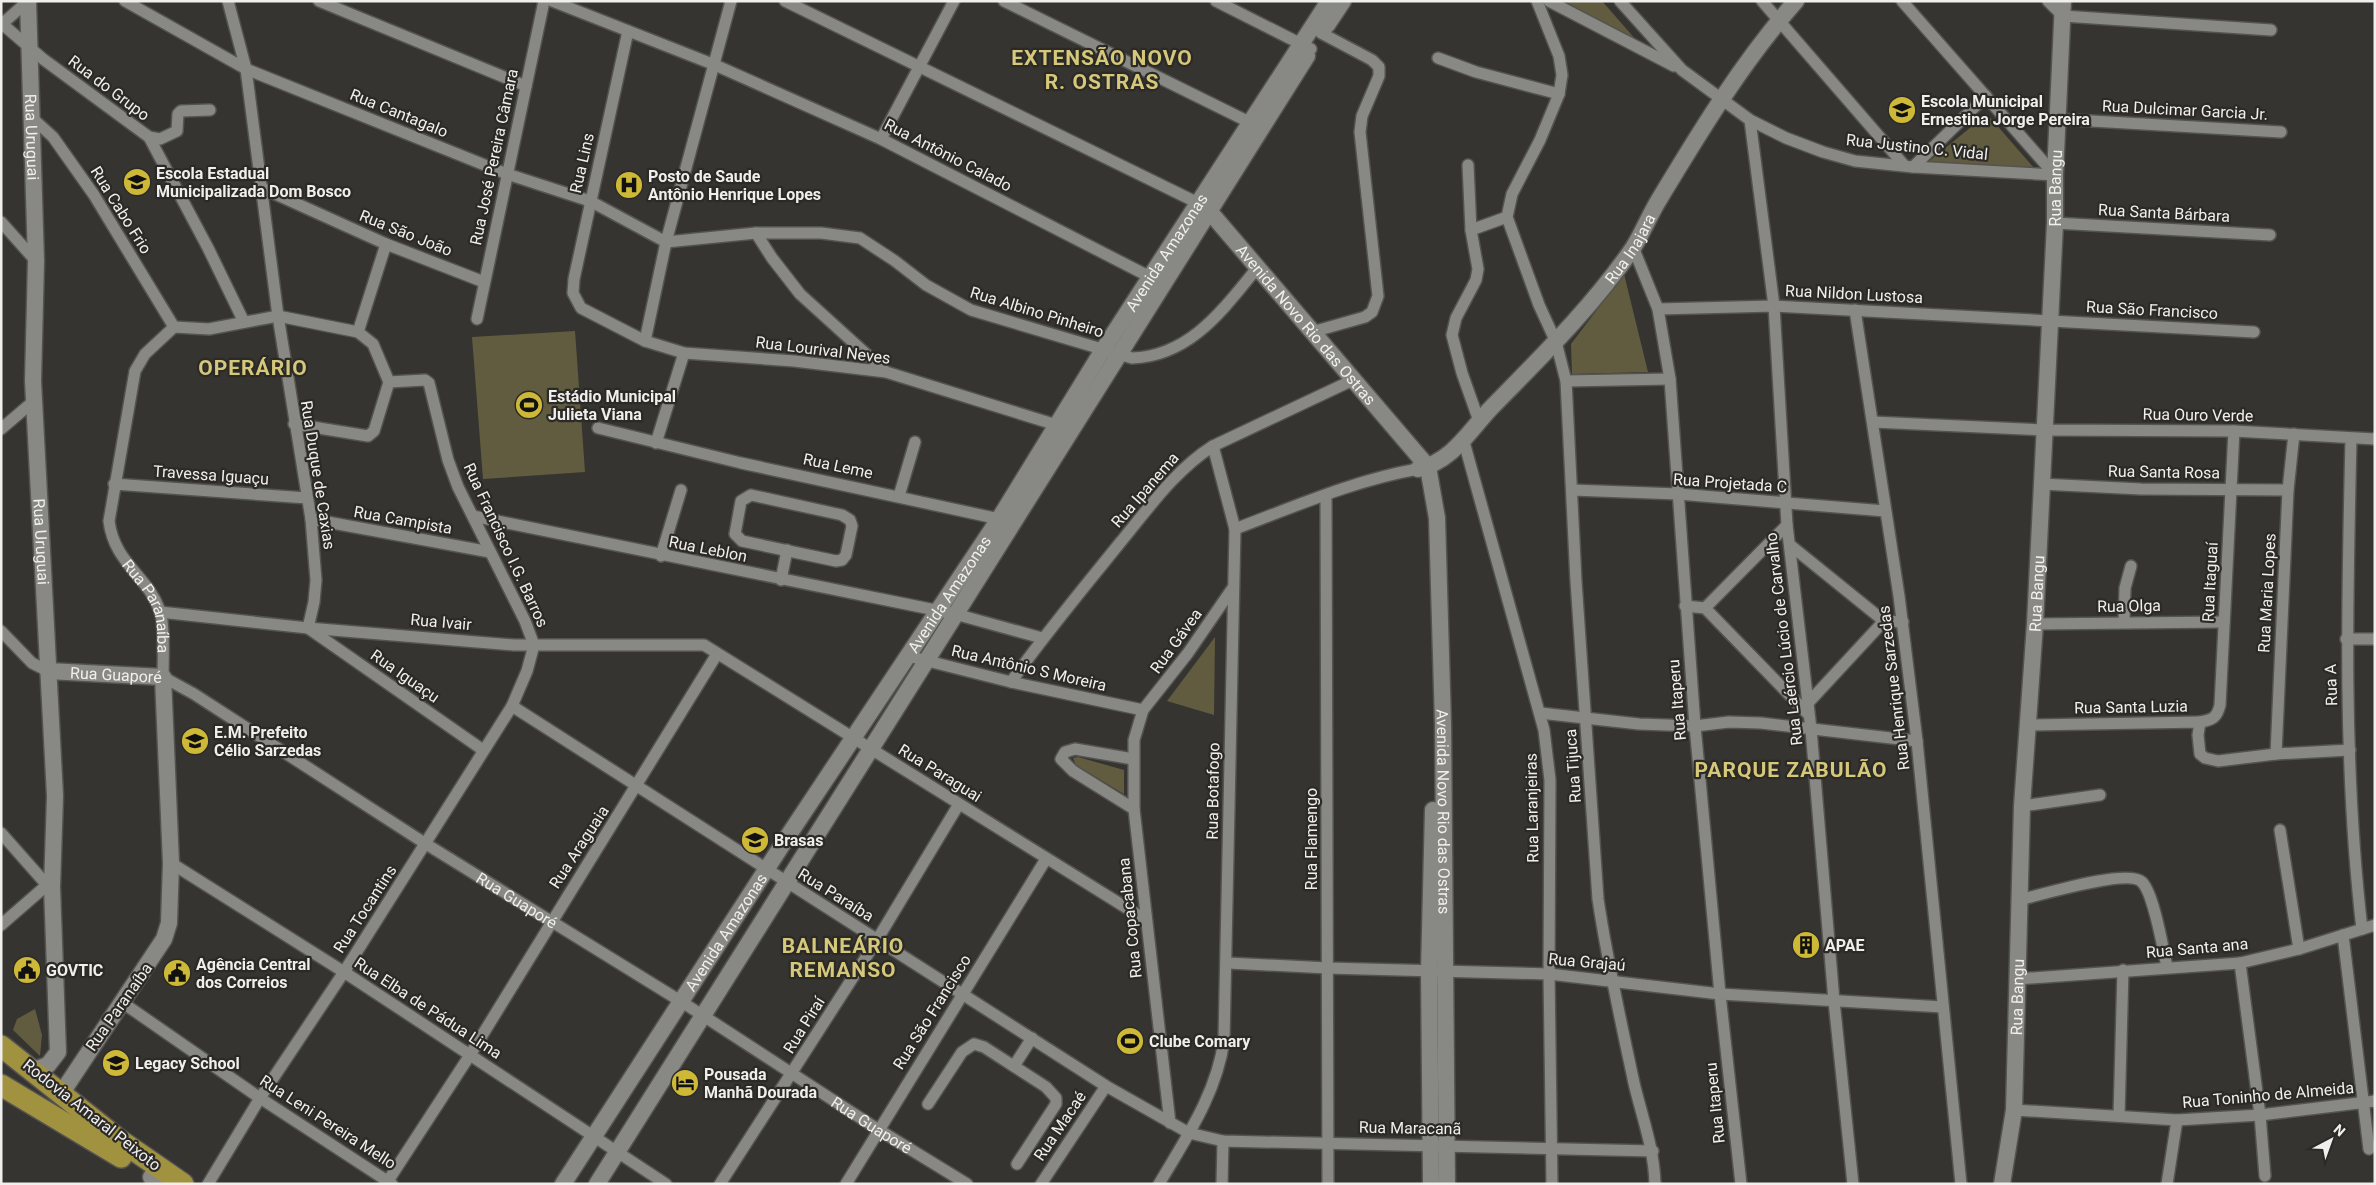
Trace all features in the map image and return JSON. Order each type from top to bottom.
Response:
[{"type":"highway","name":"Rodovia Amaral Peixoto","points":[[3,1046],[118,1139],[183,1184]]},
{"type":"highway","name":"Rodovia Amaral Peixoto","points":[[1,1085],[156,1181]]},
{"type":"highway","points":[[21,1096],[44,1101],[60,1094]]},
{"type":"street","points":[[2,24],[28,1]]},
{"type":"street","name":"Rua Uruguai","points":[[28,1],[36,261],[33,381],[55,796],[49,886],[58,1052]]},
{"type":"street","name":"Rua Cantagalo","points":[[124,1],[246,69],[507,174],[590,201],[666,242]]},
{"type":"street","name":"Rua Duque de Caxias","points":[[228,1],[246,69],[278,316],[294,424],[311,519],[316,580],[314,602],[308,628]]},
{"type":"street","points":[[319,1],[526,86]]},
{"type":"street","name":"Rua José Pereira Câmara","points":[[478,319],[484,282],[544,1]]},
{"type":"street","name":"Rua Antônio Calado","points":[[552,1],[715,65],[881,139],[1156,280]]},
{"type":"street","points":[[644,341],[666,242],[731,1]]},
{"type":"street","points":[[785,1],[1204,208]]},
{"type":"street","points":[[881,139],[954,1]]},
{"type":"street","points":[[1004,1],[1251,123]]},
{"type":"street","points":[[1216,1],[1306,46]]},
{"type":"street","name":"Avenida Amazonas","points":[[597,1184],[955,614],[1006,521],[1156,280],[1204,208],[1306,46],[1330,1]]},
{"type":"street","name":"Avenida Amazonas","points":[[1204,208],[1251,123],[1306,46],[1321,33],[1343,1]]},
{"type":"street","points":[[1471,230],[1507,217],[1512,194],[1540,140],[1559,94],[1562,75],[1559,56],[1537,1]]},
{"type":"street","points":[[1549,1],[1682,70]]},
{"type":"street","name":"Rua Justino C. Vidal","points":[[1620,1],[1682,70],[1750,120],[1823,152],[1855,161],[2055,175]]},
{"type":"street","points":[[1762,1],[1908,166],[1986,96]]},
{"type":"street","name":"Rua Inajara","points":[[1423,468],[1448,456],[1464,442],[1479,421],[1556,342],[1633,247],[1658,200],[1722,99],[1779,20],[1796,1]]},
{"type":"street","points":[[1902,1],[2055,175]]},
{"type":"street","points":[[2048,1],[2063,9],[2271,30]]},
{"type":"street","name":"Rua Bangu","points":[[2002,1184],[2014,1110],[2022,806],[2035,624],[2055,223],[2057,119],[2063,9]]},
{"type":"street","name":"Rua do Grupo","points":[[2,24],[43,59],[149,137],[208,248],[244,322]]},
{"type":"street","name":"Rua Lins","points":[[576,301],[573,293],[574,279],[628,31]]},
{"type":"street","points":[[1312,332],[1365,317],[1377,305],[1378,287],[1360,132],[1362,116],[1379,76],[1379,67],[1372,60],[1321,33]]},
{"type":"street","points":[[1438,58],[1476,72],[1559,94]]},
{"type":"street","points":[[149,137],[160,139],[177,131],[178,114],[181,111],[210,110]]},
{"type":"street","name":"Rua Cabo Frio","points":[[31,117],[53,137],[94,195],[174,327]]},
{"type":"street","name":"Rua Dulcimar Garcia Jr.","points":[[2057,119],[2281,132]]},
{"type":"street","name":"Rua Laércio Lúcio de Carvalho","points":[[1750,120],[1774,306],[1787,525],[1811,729],[1834,1001],[1853,1184]]},
{"type":"street","points":[[1468,165],[1471,230],[1478,269],[1476,280],[1456,318],[1452,335],[1462,373],[1479,421]]},
{"type":"street","name":"Rua São João","points":[[262,188],[386,244],[484,282]]},
{"type":"street","name":"Avenida Novo Rio das Ostras","points":[[1204,208],[1258,267],[1410,448],[1423,468],[1438,518],[1444,773],[1437,971],[1439,1145],[1447,1184]]},
{"type":"street","name":"Rua Tijuca","points":[[1507,217],[1539,305],[1556,342],[1566,381],[1598,899],[1635,1085],[1653,1151],[1655,1184]]},
{"type":"street","points":[[1,222],[36,261]]},
{"type":"street","name":"Rua Santa Bárbara","points":[[2055,223],[2270,235]]},
{"type":"street","points":[[756,233],[800,294],[886,372]]},
{"type":"street","name":"Rua Albino Pinheiro","points":[[666,242],[756,233],[821,233],[860,238],[895,261],[926,285],[970,310],[1132,358],[1147,358],[1169,350],[1194,337],[1212,321],[1258,267]]},
{"type":"street","points":[[358,332],[386,244]]},
{"type":"street","name":"Rua Itaperu","points":[[1633,247],[1658,309],[1670,380],[1695,726],[1720,994],[1741,1184]]},
{"type":"street","name":"Rua Lourival Neves","points":[[576,301],[581,308],[644,341],[684,353],[794,361],[886,372],[1064,428]]},
{"type":"street","name":"Rua Nildon Lustosa","points":[[1658,309],[1774,306],[2049,322]]},
{"type":"street","name":"Rua Henrique Sarzedas","points":[[1855,310],[1903,622],[1918,742],[1961,1184]]},
{"type":"street","points":[[174,327],[210,329],[278,316],[358,332],[373,344],[389,382],[374,431],[368,436],[294,424]]},
{"type":"street","name":"Rua São Francisco","points":[[2049,322],[2254,332]]},
{"type":"street","name":"Rua Paranaíba","points":[[60,1094],[164,939],[170,916],[171,863],[160,612],[144,585],[117,550],[110,534],[109,521],[135,371],[145,354],[174,327]]},
{"type":"street","points":[[656,443],[684,353]]},
{"type":"street","name":"Rua Francisco I.G. Barros","points":[[389,382],[424,380],[429,384],[448,460],[490,552],[525,621],[534,644]]},
{"type":"street","name":"Rua Ipanema","points":[[1011,682],[1042,638],[1159,496],[1192,459],[1213,446],[1353,380]]},
{"type":"street","points":[[1566,381],[1670,380]]},
{"type":"street","points":[[1,429],[35,400]]},
{"type":"street","name":"Rua Ouro Verde","points":[[1872,422],[2044,430],[2234,431],[2375,440]]},
{"type":"street","name":"Rua Leme","points":[[598,428],[656,443],[1006,521]]},
{"type":"street","name":"Rua Itaguaí","points":[[2200,722],[2212,720],[2218,714],[2220,705],[2234,431]]},
{"type":"street","name":"Rua Maria Lopes","points":[[2276,754],[2288,490],[2294,434]]},
{"type":"street","name":"Rua A","points":[[2351,439],[2346,639],[2350,813],[2362,930]]},
{"type":"street","points":[[898,496],[915,442]]},
{"type":"street","name":"Rua Laranjeiras","points":[[1464,442],[1540,713],[1550,780],[1549,974],[1552,1184]]},
{"type":"street","name":"Rua Botafogo","points":[[1160,1184],[1211,1089],[1221,1062],[1224,1040],[1228,963],[1232,588],[1235,529],[1213,446]]},
{"type":"street","points":[[1235,529],[1382,475],[1423,468]]},
{"type":"street","name":"Travessa Iguaçu","points":[[114,484],[307,498]]},
{"type":"street","name":"Rua Santa Rosa","points":[[2041,484],[2288,490]]},
{"type":"street","points":[[662,556],[681,490]]},
{"type":"street","name":"Rua Projetada C","points":[[1572,490],[1678,494],[1885,511]]},
{"type":"street","points":[[751,495],[842,515],[850,520],[852,526],[846,555],[842,560],[836,561],[787,550],[738,538],[735,529],[742,501],[746,497],[751,495]]},
{"type":"street","name":"Rua Flamengo","points":[[1326,495],[1328,1184]]},
{"type":"street","name":"Rua Leblon","points":[[473,516],[662,556],[955,614]]},
{"type":"street","name":"Rua Campista","points":[[311,519],[490,552]]},
{"type":"street","name":"Avenida Amazonas","points":[[563,1184],[937,611],[1006,521]]},
{"type":"street","points":[[1705,608],[1787,525]]},
{"type":"street","points":[[1790,545],[1884,621],[1903,622]]},
{"type":"street","points":[[781,580],[787,550]]},
{"type":"street","points":[[2124,622],[2125,588],[2131,566]]},
{"type":"street","name":"Rua Gávea","points":[[1144,710],[1188,653],[1232,588]]},
{"type":"street","points":[[1685,606],[1705,608],[1808,708],[1884,621]]},
{"type":"street","name":"Rua Ivair","points":[[160,612],[308,628],[534,644],[704,645],[717,654]]},
{"type":"street","points":[[955,614],[1042,638]]},
{"type":"street","name":"Rua Olga","points":[[2035,624],[2224,622]]},
{"type":"street","name":"Rua Iguaçu","points":[[308,628],[483,750]]},
{"type":"street","points":[[1,631],[32,663],[48,671]]},
{"type":"street","points":[[2346,639],[2375,639]]},
{"type":"street","name":"Rua Tocantins","points":[[208,1184],[260,1098],[344,972],[512,706],[527,671],[534,644]]},
{"type":"street","name":"Rua Paraguai","points":[[717,654],[1146,920]]},
{"type":"street","name":"Rua Araguaia","points":[[388,1183],[638,786],[717,654]]},
{"type":"street","name":"Rua Antônio S Moreira","points":[[908,656],[1011,682],[1144,710]]},
{"type":"street","name":"Rua Guaporé","points":[[48,671],[163,677],[194,694],[426,844],[703,1015],[879,1130],[967,1184]]},
{"type":"street","name":"Rua Paraíba","points":[[512,706],[767,871],[963,992],[1106,1086],[1170,1123]]},
{"type":"street","name":"Rua Copacabana","points":[[1144,710],[1134,740],[1134,809],[1170,1123]]},
{"type":"street","points":[[1540,713],[1586,719],[1695,726],[1729,722],[1811,729],[1918,742]]},
{"type":"street","name":"Rua Santa Luzia","points":[[2028,725],[2200,722],[2198,746],[2200,754],[2205,758],[2218,761],[2276,754],[2350,750]]},
{"type":"street","points":[[1133,759],[1075,749],[1065,752],[1061,759],[1073,771],[1134,809]]},
{"type":"street","points":[[2022,806],[2100,795]]},
{"type":"street","name":"Rua Piraí","points":[[720,1184],[877,940],[959,804]]},
{"type":"street","points":[[2280,830],[2299,949]]},
{"type":"street","points":[[1,833],[49,886],[1,925]]},
{"type":"street","name":"Rua São Francisco","points":[[846,1184],[1046,859]]},
{"type":"street","name":"Rua Elba de Pádua Lima","points":[[171,863],[344,972],[666,1184]]},
{"type":"street","points":[[2019,900],[2095,882],[2134,877],[2142,882],[2149,894],[2167,967]]},
{"type":"street","name":"Rua Santa ana","points":[[2017,979],[2240,963],[2299,949],[2375,925]]},
{"type":"street","points":[[2343,935],[2368,1149]]},
{"type":"street","name":"Rua Grajaú","points":[[1228,963],[1328,968],[1549,974],[1614,980],[1720,994],[1943,1007]]},
{"type":"street","points":[[2240,963],[2260,1115],[2265,1176]]},
{"type":"street","points":[[2120,1116],[2123,970]]},
{"type":"street","name":"Rua Leni Pereira Mello","points":[[122,1003],[388,1183]]},
{"type":"street","points":[[1014,1066],[1032,1038]]},
{"type":"street","points":[[928,1104],[955,1061],[969,1045],[974,1044],[984,1047],[1046,1087],[1056,1098],[1056,1104],[1017,1164]]},
{"type":"street","points":[[34,1070],[48,1065],[58,1052],[64,1060],[80,1062]]},
{"type":"street","name":"Rua Macaé","points":[[1041,1184],[1106,1086]]},
{"type":"street","name":"Rua Toninho de Almeida","points":[[2014,1110],[2177,1120],[2260,1115],[2375,1101]]},
{"type":"street","points":[[2167,1184],[2177,1120]]},
{"type":"street","name":"Rua Maracanã","points":[[1170,1123],[1189,1133],[1223,1141],[1653,1151]]},
{"type":"street","points":[[1222,1184],[1223,1141]]},
{"type":"street","name":"Avenida Novo Rio das Ostras","points":[[1431,1184],[1439,1145]]},
{"type":"shaded area","points":[[1564,1],[1602,1],[1637,41]]},
{"type":"shaded area","points":[[1987,114],[2034,168],[1928,162]]},
{"type":"shaded area","points":[[1624,274],[1648,372],[1572,374],[1571,344]]},
{"type":"shaded area","name":"Estádio Municipal Julieta Viana","points":[[575,331],[585,472],[483,479],[472,337]]},
{"type":"shaded area","points":[[1215,637],[1214,715],[1167,701]]},
{"type":"shaded area","points":[[1078,757],[1124,770],[1124,794],[1076,765],[1073,758]]},
{"type":"shaded area","points":[[35,1009],[42,1035],[40,1056],[13,1030],[17,1019]]},
{"type":"place","name":"Escola Municipal Ernestina Jorge Pereira","points":[[1902,110]]},
{"type":"place","name":"Escola Estadual Municipalizada Dom Bosco","points":[[137,182]]},
{"type":"place","name":"Posto de Saude Antônio Henrique Lopes","points":[[629,185]]},
{"type":"place","name":"Estádio Municipal Julieta Viana","points":[[529,405]]},
{"type":"place","name":"E.M. Prefeito Célio Sarzedas","points":[[195,741]]},
{"type":"place","name":"Brasas","points":[[755,840]]},
{"type":"place","name":"APAE","points":[[1806,945]]},
{"type":"place","name":"GOVTIC","points":[[27,970]]},
{"type":"place","name":"Agência Central dos Correios","points":[[177,973]]},
{"type":"place","name":"Clube Comary","points":[[1130,1041]]},
{"type":"place","name":"Legacy School","points":[[116,1063]]},
{"type":"place","name":"Pousada Manhã Dourada","points":[[685,1083]]},
{"type":"district","name":"EXTENSÃO NOVO R. OSTRAS","points":[[1102,70]]},
{"type":"district","name":"OPERÁRIO","points":[[253,368]]},
{"type":"district","name":"PARQUE ZABULÃO","points":[[1791,770]]},
{"type":"district","name":"BALNEÁRIO REMANSO","points":[[843,958]]}]
